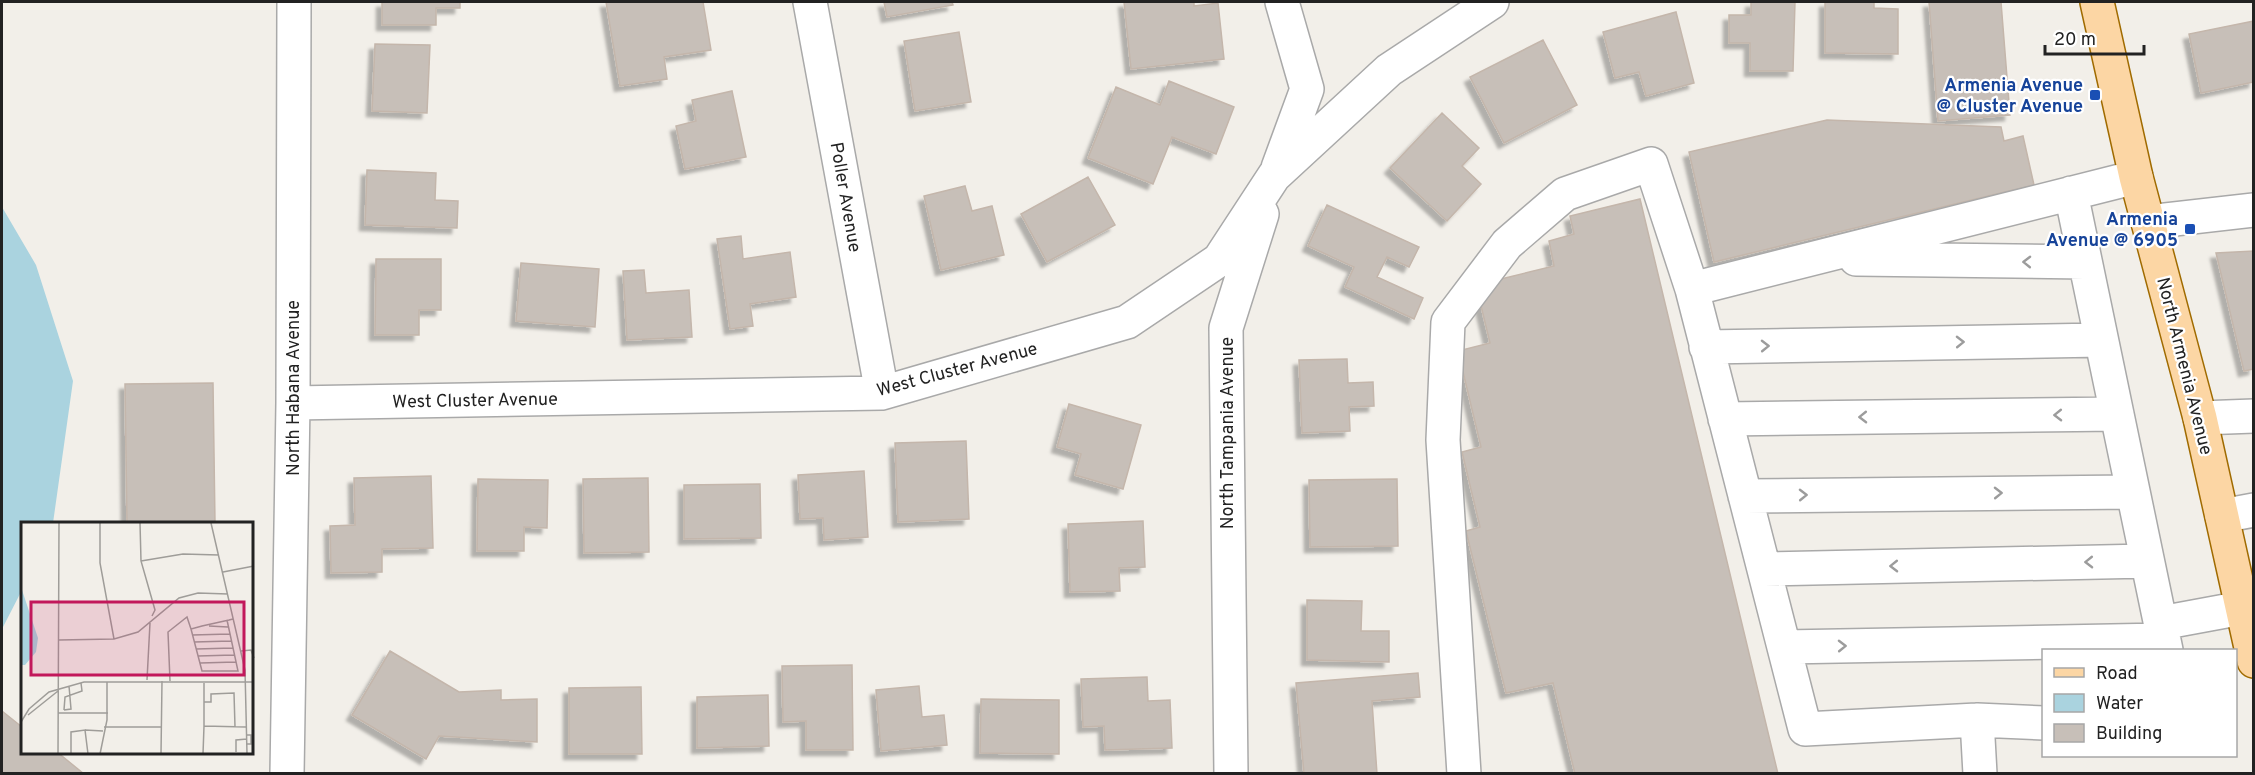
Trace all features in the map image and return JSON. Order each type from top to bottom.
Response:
[{"type":"main road","name":"North Armenia Avenue","points":[[2097,2],[2136,177],[2200,418],[2253,661]]},
{"type":"street","name":"North Habana Avenue","points":[[287,774],[293,403],[294,2]]},
{"type":"street","name":"Poller Avenue","points":[[810,2],[882,393]]},
{"type":"street","name":"North Tampania Avenue","points":[[1231,774],[1226,328],[1275,176],[1307,89],[1282,2]]},
{"type":"street","name":"West Cluster Avenue","points":[[293,403],[882,393],[1127,322],[1219,260],[1275,176],[1389,70],[1492,2]]},
{"type":"street","points":[[1464,774],[1443,440],[1448,322],[1507,244],[1565,194],[1651,164],[1692,289],[1805,729],[1977,720],[2042,723]]},
{"type":"street","points":[[1692,289],[2136,177]]},
{"type":"street","points":[[2071,193],[2164,638]]},
{"type":"street","points":[[2148,222],[2253,210]]},
{"type":"street","points":[[1812,258],[2085,262]]},
{"type":"street","points":[[1707,347],[2101,340]]},
{"type":"street","points":[[1725,419],[2117,414]]},
{"type":"street","points":[[2200,418],[2253,416]]},
{"type":"street","points":[[1745,496],[2133,492]]},
{"type":"street","points":[[2222,516],[2253,510]]},
{"type":"street","points":[[1764,569],[2147,561]]},
{"type":"street","points":[[1784,647],[2164,638],[2242,608]]},
{"type":"street","points":[[1977,720],[1980,774]]},
{"type":"water","points":[[2,207],[36,265],[73,381],[53,522],[21,522],[21,592],[2,629]]},
{"type":"building","points":[[382,2],[460,2],[460,8],[436,8],[436,25],[382,25]]},
{"type":"building","points":[[606,2],[703,2],[711,50],[664,57],[667,79],[620,86]]},
{"type":"building","points":[[884,2],[952,2],[953,5],[887,17]]},
{"type":"building","points":[[1124,2],[1194,2],[1194,6],[1218,3],[1224,59],[1131,69]]},
{"type":"building","points":[[1751,2],[1795,2],[1793,71],[1750,71],[1750,43],[1729,43],[1729,15],[1751,15]]},
{"type":"building","points":[[1825,2],[1874,2],[1874,8],[1898,9],[1898,54],[1825,53]]},
{"type":"building","points":[[1929,2],[2001,2],[2010,115],[1938,121]]},
{"type":"building","points":[[1676,12],[1694,83],[1646,96],[1639,72],[1615,78],[1603,32]]},
{"type":"building","points":[[2254,21],[2254,82],[2201,93],[2189,34]]},
{"type":"building","points":[[959,32],[971,102],[915,111],[904,41]]},
{"type":"building","points":[[1543,40],[1577,105],[1504,143],[1470,77]]},
{"type":"building","points":[[375,44],[430,45],[427,113],[372,111]]},
{"type":"building","points":[[1169,81],[1234,107],[1216,154],[1172,137],[1153,184],[1088,158],[1116,87],[1160,105]]},
{"type":"building","points":[[732,91],[746,157],[685,169],[676,126],[696,121],[692,100]]},
{"type":"building","points":[[1442,113],[1479,148],[1462,166],[1481,184],[1447,221],[1390,168]]},
{"type":"building","points":[[1827,120],[2001,127],[2004,141],[2023,136],[2034,185],[1714,262],[1689,152]]},
{"type":"building","points":[[367,170],[436,173],[435,200],[458,201],[457,228],[365,225]]},
{"type":"building","points":[[1088,177],[1115,225],[1047,262],[1021,214]]},
{"type":"building","points":[[965,186],[972,211],[992,206],[1004,255],[941,270],[924,196]]},
{"type":"building","points":[[1640,199],[1778,774],[1575,774],[1553,683],[1506,693],[1466,531],[1480,527],[1462,452],[1481,447],[1458,351],[1490,343],[1476,285],[1554,266],[1549,241],[1574,234],[1570,216]]},
{"type":"building","points":[[1327,205],[1419,247],[1409,267],[1387,257],[1377,277],[1423,298],[1414,319],[1345,287],[1354,267],[1308,246]]},
{"type":"building","points":[[741,236],[743,259],[790,252],[796,297],[750,304],[753,326],[730,329],[717,239]]},
{"type":"building","points":[[2254,251],[2254,369],[2244,371],[2216,253]]},
{"type":"building","points":[[376,259],[441,259],[441,310],[419,310],[419,335],[375,335]]},
{"type":"building","points":[[521,263],[599,269],[595,327],[516,321]]},
{"type":"building","points":[[644,270],[646,293],[689,290],[692,337],[627,340],[623,271]]},
{"type":"building","points":[[1347,359],[1348,383],[1373,382],[1374,406],[1349,407],[1350,431],[1302,433],[1299,360]]},
{"type":"building","points":[[213,383],[215,522],[127,522],[125,384]]},
{"type":"building","points":[[1069,404],[1141,425],[1123,489],[1075,475],[1081,454],[1057,447]]},
{"type":"building","points":[[966,441],[969,519],[898,522],[895,443]]},
{"type":"building","points":[[864,471],[868,537],[824,540],[823,518],[800,519],[798,475]]},
{"type":"building","points":[[431,476],[433,548],[382,549],[382,572],[331,573],[330,526],[355,525],[354,478]]},
{"type":"building","points":[[648,478],[649,552],[584,553],[583,479]]},
{"type":"building","points":[[478,479],[548,480],[547,528],[524,527],[524,551],[477,551]]},
{"type":"building","points":[[1397,479],[1398,546],[1310,547],[1309,480]]},
{"type":"building","points":[[760,484],[761,538],[684,539],[684,485]]},
{"type":"building","points":[[1143,521],[1145,567],[1119,568],[1120,591],[1070,592],[1068,524]]},
{"type":"building","points":[[1307,600],[1362,601],[1361,631],[1389,631],[1389,662],[1307,660]]},
{"type":"building","points":[[390,651],[459,692],[501,690],[501,700],[537,699],[537,742],[439,736],[426,759],[352,715]]},
{"type":"building","points":[[852,665],[853,750],[806,750],[806,721],[783,722],[782,666]]},
{"type":"building","points":[[1418,673],[1420,697],[1372,701],[1377,774],[1304,774],[1296,683]]},
{"type":"building","points":[[1147,677],[1148,701],[1170,700],[1172,748],[1105,750],[1104,726],[1083,727],[1081,679]]},
{"type":"building","points":[[919,686],[922,717],[944,715],[947,745],[881,751],[876,690]]},
{"type":"building","points":[[641,687],[642,754],[569,754],[569,688]]},
{"type":"building","points":[[768,695],[769,746],[697,748],[697,697]]},
{"type":"building","points":[[981,699],[1059,700],[1059,754],[980,753]]},
{"type":"building","points":[[2,711],[21,726],[21,754],[59,754],[84,774],[2,774]]},
{"type":"place","name":"Armenia Avenue @ Cluster Avenue","points":[[2095,95]]},
{"type":"place","name":"Armenia Avenue @ 6905","points":[[2190,229]]}]
